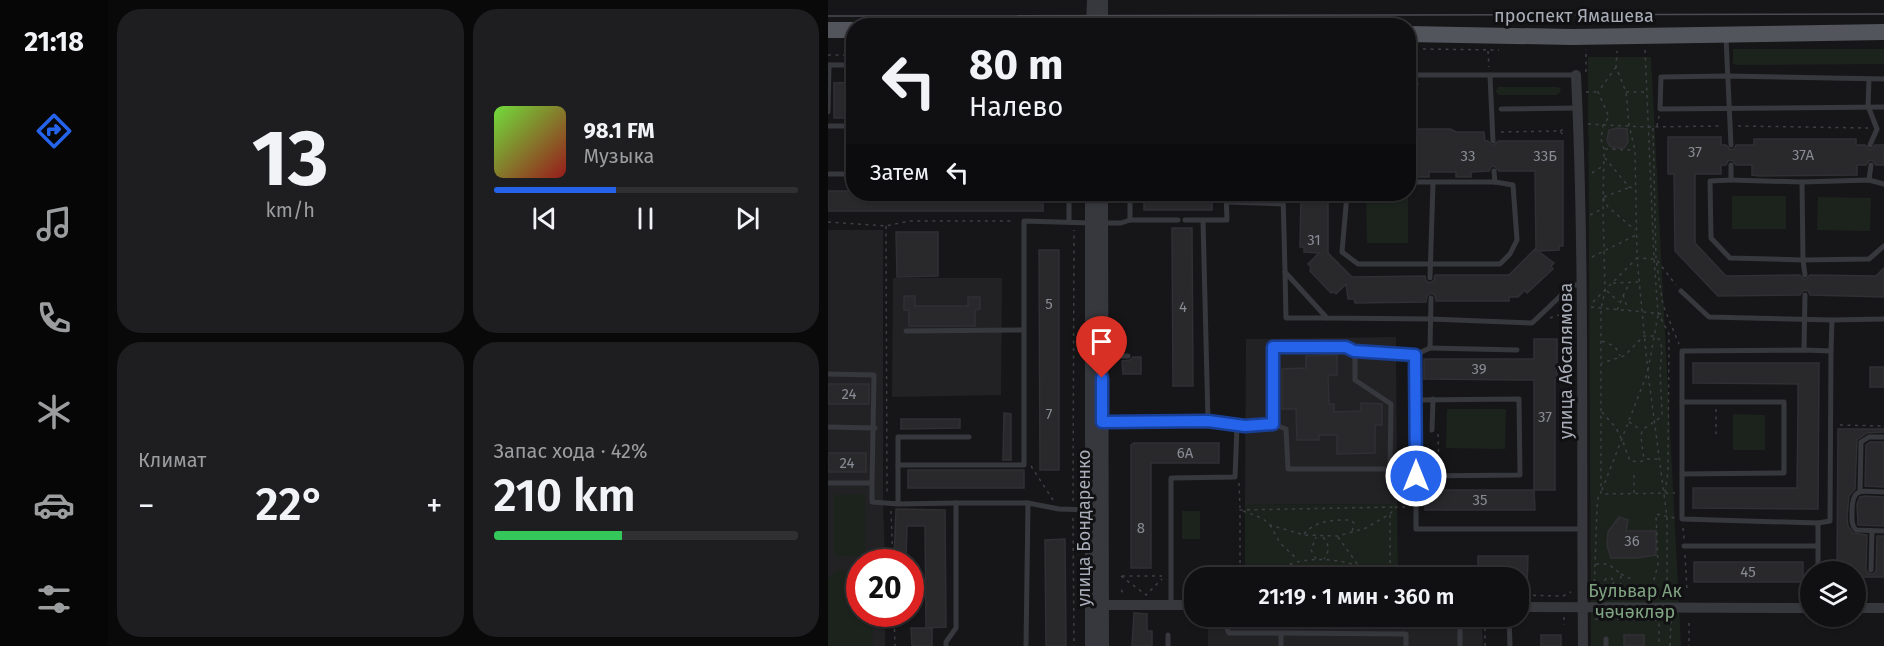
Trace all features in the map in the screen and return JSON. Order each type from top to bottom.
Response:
[{"type":"main road","points":[[828,30],[846,30]]},
{"type":"main road","name":"проспект Ямашева","points":[[1416,34],[1572,37],[1884,32]]},
{"type":"street","points":[[1092,18],[1093,0]]},
{"type":"street","points":[[1102,0],[1102,18]]},
{"type":"street","name":"улица Абсалямова","points":[[1576,75],[1582,285],[1583,646]]},
{"type":"street","name":"улица Бондаренко","points":[[1091,201],[1096,223],[1102,357],[1102,422],[1096,510]]},
{"type":"street","name":"улица Бондаренко","points":[[1101,201],[1096,223],[1096,510],[1097,605],[1103,646]]},
{"type":"street","points":[[1097,605],[1184,605]]},
{"type":"street","name":"улица Бондаренко","points":[[1091,646],[1097,605]]},
{"type":"street","points":[[1529,607],[1800,608]]},
{"type":"street","points":[[1866,608],[1884,608]]},
{"type":"lane","points":[[1725,34],[1731,145]]},
{"type":"lane","points":[[828,112],[828,65],[846,65]]},
{"type":"lane","points":[[1416,75],[1576,75]]},
{"type":"lane","points":[[1490,76],[1493,141]]},
{"type":"lane","points":[[1884,79],[1726,76],[1661,78],[1660,109],[1884,107]]},
{"type":"lane","points":[[1869,78],[1868,106],[1877,129],[1870,145]]},
{"type":"lane","points":[[1501,109],[1577,108]]},
{"type":"lane","points":[[828,126],[846,126]]},
{"type":"lane","points":[[1731,165],[1731,180]]},
{"type":"lane","points":[[1869,180],[1871,165]]},
{"type":"lane","points":[[1494,171],[1495,182]]},
{"type":"lane","points":[[828,174],[846,174]]},
{"type":"lane","points":[[1884,184],[1869,180],[1710,181],[1712,238],[1730,258],[1869,260],[1884,246]]},
{"type":"lane","points":[[1346,201],[1342,252],[1358,264],[1500,264],[1510,254],[1517,240],[1513,185],[1495,182],[1416,182]]},
{"type":"lane","points":[[1803,182],[1805,275]]},
{"type":"lane","points":[[1430,279],[1433,183]]},
{"type":"lane","points":[[1070,201],[1072,222]]},
{"type":"lane","points":[[1130,201],[1130,220]]},
{"type":"lane","points":[[898,465],[1024,465],[1024,221],[1120,223],[1130,220],[1227,220],[1227,202],[1283,204],[1286,318],[1430,319],[1532,323],[1572,285],[1582,285]]},
{"type":"lane","points":[[1203,220],[1208,421]]},
{"type":"lane","points":[[1285,272],[1327,318]]},
{"type":"lane","points":[[1681,291],[1709,317],[1884,319]]},
{"type":"lane","points":[[1804,350],[1805,296]]},
{"type":"lane","points":[[1430,348],[1431,298]]},
{"type":"lane","points":[[1831,351],[1682,351],[1682,519],[1828,522],[1831,518],[1832,320]]},
{"type":"lane","points":[[906,331],[1024,330]]},
{"type":"lane","points":[[1273,424],[1273,347],[1346,347],[1354,351],[1415,355],[1430,348],[1517,350]]},
{"type":"lane","points":[[1102,422],[1208,421],[1225,422],[1237,426],[1273,424],[1286,429],[1288,469],[1390,468],[1391,404],[1354,380],[1354,351]]},
{"type":"lane","points":[[1415,355],[1416,529],[1583,529]]},
{"type":"lane","points":[[1102,357],[1128,356]]},
{"type":"lane","points":[[828,374],[874,375],[872,502],[891,504],[1028,503],[1059,509],[1096,510]]},
{"type":"lane","points":[[1432,430],[1433,399]]},
{"type":"lane","points":[[1416,400],[1519,399],[1520,474],[1416,476]]},
{"type":"lane","points":[[1682,402],[1784,402],[1784,473],[1682,474]]},
{"type":"lane","points":[[1171,604],[1171,478],[1235,477],[1237,426]]},
{"type":"lane","points":[[829,427],[874,428]]},
{"type":"lane","points":[[898,504],[898,437],[969,437]]},
{"type":"lane","points":[[1860,492],[1861,442],[1869,437],[1884,437]]},
{"type":"lane","points":[[828,483],[872,483]]},
{"type":"lane","points":[[1884,492],[1860,492],[1854,495],[1852,500],[1852,526],[1856,530],[1884,531]]},
{"type":"lane","points":[[1026,646],[1028,503]]},
{"type":"lane","points":[[946,646],[946,642],[956,628],[956,504]]},
{"type":"lane","points":[[1818,523],[1818,561]]},
{"type":"lane","points":[[1871,570],[1872,531]]},
{"type":"lane","points":[[1684,546],[1818,546]]},
{"type":"lane","points":[[1227,627],[1229,633],[1406,634],[1406,646]]},
{"type":"lane","points":[[1460,627],[1460,646]]},
{"type":"lane","points":[[1509,627],[1510,646]]},
{"type":"lane","points":[[1281,633],[1281,646]]},
{"type":"lane","points":[[1168,635],[1168,646]]},
{"type":"lane","points":[[1606,639],[1606,646]]},
{"type":"path","points":[[1488,50],[1490,76]]},
{"type":"path","points":[[1594,598],[1598,498],[1648,373],[1658,313],[1646,127],[1645,50]]},
{"type":"path","points":[[1617,51],[1616,67],[1626,92],[1629,125],[1635,150],[1637,258],[1648,373],[1665,493],[1667,595]]},
{"type":"path","points":[[828,55],[846,55]]},
{"type":"path","points":[[1598,92],[1616,67]]},
{"type":"path","points":[[1416,84],[1420,84]]},
{"type":"path","points":[[1586,92],[1598,92]]},
{"type":"path","points":[[1598,92],[1609,117],[1603,125],[1601,139],[1604,149],[1606,290],[1601,309],[1601,494]]},
{"type":"path","points":[[1626,92],[1646,92]]},
{"type":"path","points":[[1657,127],[1660,109]]},
{"type":"path","points":[[1498,132],[1560,131],[1579,123],[1646,127],[1877,129]]},
{"type":"path","points":[[1653,127],[1655,258],[1663,305],[1682,351]]},
{"type":"path","points":[[1560,131],[1564,136]]},
{"type":"path","points":[[1604,149],[1635,150]]},
{"type":"path","points":[[1604,158],[1629,187]]},
{"type":"path","points":[[1580,173],[1593,173],[1604,166]]},
{"type":"path","points":[[1603,197],[1629,187],[1635,188]]},
{"type":"path","points":[[1603,197],[1608,207],[1637,231]]},
{"type":"path","points":[[828,222],[886,226],[909,221],[1024,221]]},
{"type":"path","points":[[1072,222],[1074,646]]},
{"type":"path","points":[[886,226],[887,494],[891,504],[893,549]]},
{"type":"path","points":[[1604,252],[1637,235]]},
{"type":"path","points":[[1655,258],[1637,258],[1587,307],[1666,314]]},
{"type":"path","points":[[1655,258],[1681,291]]},
{"type":"path","points":[[1612,284],[1639,282]]},
{"type":"path","points":[[1616,311],[1629,283]]},
{"type":"path","points":[[1606,290],[1620,302]]},
{"type":"path","points":[[1623,294],[1629,311]]},
{"type":"path","points":[[1532,323],[1572,311]]},
{"type":"path","points":[[1658,313],[1670,334],[1668,471],[1665,493]]},
{"type":"path","points":[[1602,363],[1610,362],[1629,353],[1644,336],[1654,336],[1660,340],[1662,413],[1661,417],[1642,430],[1641,437],[1646,459]]},
{"type":"path","points":[[1601,340],[1613,346],[1619,352],[1620,357]]},
{"type":"path","points":[[1716,402],[1716,434]]},
{"type":"path","points":[[1602,411],[1616,428],[1630,461],[1660,459]]},
{"type":"path","points":[[1629,421],[1642,430]]},
{"type":"path","points":[[1831,425],[1884,426]]},
{"type":"path","points":[[1432,430],[1438,433],[1440,476]]},
{"type":"path","points":[[1024,459],[1036,472],[1059,509]]},
{"type":"path","points":[[1634,474],[1634,493]]},
{"type":"path","points":[[1235,477],[1239,483],[1240,567]]},
{"type":"path","points":[[1601,494],[1682,494]]},
{"type":"path","points":[[1270,525],[1316,537],[1338,536],[1366,528],[1390,514],[1396,507]]},
{"type":"path","points":[[1240,510],[1415,507]]},
{"type":"path","points":[[1240,510],[1262,518],[1270,525],[1280,543],[1299,561]]},
{"type":"path","points":[[1390,514],[1390,567]]},
{"type":"path","points":[[1654,580],[1658,564],[1656,514],[1682,519]]},
{"type":"path","points":[[1304,535],[1306,531],[1326,521],[1351,520],[1354,523],[1352,532]]},
{"type":"path","points":[[1338,536],[1358,566]]},
{"type":"path","points":[[1316,537],[1311,545],[1316,559]]},
{"type":"path","points":[[1323,537],[1328,551],[1324,560]]},
{"type":"path","points":[[1286,567],[1299,561],[1316,559],[1361,567]]},
{"type":"path","points":[[1595,564],[1608,564],[1615,571],[1631,579]]},
{"type":"path","points":[[1600,598],[1607,586],[1605,580],[1611,578],[1615,571]]},
{"type":"path","points":[[1619,599],[1621,574]]},
{"type":"path","points":[[1121,576],[1143,576],[1165,576],[1146,595],[1121,576]]},
{"type":"path","points":[[1611,578],[1614,582]]},
{"type":"path","points":[[1607,586],[1612,586],[1614,582],[1621,582]]},
{"type":"path","points":[[1529,595],[1563,596],[1572,591]]},
{"type":"path","points":[[1594,619],[1659,620],[1659,646]]},
{"type":"path","points":[[1670,646],[1671,621]]},
{"type":"path","points":[[1689,622],[1689,646]]},
{"type":"path","points":[[894,627],[895,646]]},
{"type":"path","points":[[1485,627],[1485,646]]},
{"type":"shaded area","points":[[828,230],[883,230],[885,549],[846,549],[846,627],[885,627],[885,646],[828,646]]},
{"type":"shaded area","points":[[893,278],[1002,278],[1001,395],[892,397]]},
{"type":"shaded area","points":[[1396,337],[1397,504],[1245,505],[1246,339]]},
{"type":"shaded area","points":[[1208,627],[1482,627],[1483,646],[1208,646]]},
{"type":"green space","points":[[1733,49],[1884,49],[1884,64],[1737,65],[1733,64]]},
{"type":"green space","name":"Бульвар Ак чәчәкләр","points":[[1588,57],[1651,57],[1681,646],[1591,646]]},
{"type":"green space","points":[[1498,87],[1556,87],[1561,91],[1557,95],[1499,95],[1496,92]]},
{"type":"green space","points":[[1732,196],[1786,196],[1786,229],[1732,229]]},
{"type":"green space","points":[[1818,197],[1871,198],[1870,231],[1817,230]]},
{"type":"green space","points":[[1366,201],[1408,201],[1408,243],[1367,243]]},
{"type":"green space","points":[[1447,409],[1506,409],[1505,449],[1446,448]]},
{"type":"green space","points":[[1733,414],[1765,415],[1765,450],[1733,450]]},
{"type":"green space","points":[[865,494],[865,549],[846,549],[846,556],[834,556],[834,495]]},
{"type":"green space","points":[[1397,504],[1398,567],[1245,567],[1245,505]]},
{"type":"green space","points":[[1182,511],[1200,511],[1200,539],[1182,539]]},
{"type":"green space","points":[[836,571],[846,571],[846,627],[872,627],[873,646],[828,646],[828,580]]},
{"type":"building","points":[[846,82],[846,118],[834,118],[834,83]]},
{"type":"building","points":[[1416,129],[1484,132],[1485,141],[1493,146],[1498,141],[1563,141],[1563,246],[1559,246],[1559,250],[1538,251],[1554,263],[1551,266],[1553,269],[1527,293],[1525,290],[1518,297],[1509,297],[1509,301],[1436,301],[1435,295],[1431,293],[1427,296],[1426,302],[1355,303],[1354,299],[1348,299],[1346,284],[1336,294],[1331,293],[1310,271],[1311,267],[1308,264],[1319,253],[1304,252],[1304,247],[1300,247],[1301,201],[1328,201],[1328,253],[1352,277],[1425,276],[1426,281],[1430,283],[1434,280],[1435,275],[1509,275],[1536,250],[1535,171],[1499,171],[1494,166],[1489,171],[1471,172],[1471,177],[1456,177],[1456,172],[1429,172],[1429,177],[1417,177]]},
{"type":"building","points":[[1627,129],[1628,142],[1624,148],[1613,148],[1607,140],[1609,130]]},
{"type":"building","points":[[1668,137],[1721,137],[1721,145],[1726,145],[1731,150],[1736,145],[1754,145],[1754,139],[1856,139],[1856,145],[1865,145],[1870,150],[1875,145],[1884,145],[1884,165],[1876,165],[1870,160],[1866,165],[1857,165],[1857,175],[1760,176],[1752,175],[1752,165],[1736,165],[1732,160],[1726,165],[1721,165],[1721,174],[1695,174],[1695,243],[1726,276],[1800,275],[1805,280],[1810,275],[1876,276],[1884,268],[1884,297],[1810,295],[1804,290],[1800,295],[1718,296],[1675,251],[1674,174],[1668,174]]},
{"type":"building","points":[[828,191],[846,191],[846,201],[1043,201],[1043,211],[828,211]]},
{"type":"building","points":[[1144,201],[1212,201],[1212,210],[1144,210]]},
{"type":"building","points":[[1172,228],[1192,228],[1193,386],[1173,386]]},
{"type":"building","points":[[896,232],[938,232],[938,276],[897,277]]},
{"type":"building","points":[[1039,250],[1059,250],[1059,470],[1040,470]]},
{"type":"building","points":[[904,296],[915,296],[915,306],[968,306],[968,297],[980,297],[980,309],[975,310],[975,326],[909,326],[909,310],[904,310]]},
{"type":"building","points":[[1534,339],[1557,339],[1555,490],[1534,490],[1534,380],[1424,379],[1424,359],[1534,359]]},
{"type":"building","points":[[1337,355],[1337,375],[1328,375],[1329,404],[1334,404],[1334,412],[1361,411],[1361,403],[1382,404],[1382,425],[1375,425],[1375,453],[1337,454],[1337,435],[1319,435],[1319,440],[1297,440],[1296,409],[1282,409],[1282,369],[1306,368],[1306,356]]},
{"type":"building","points":[[1141,357],[1141,374],[1123,374],[1122,361]]},
{"type":"building","points":[[1693,363],[1819,363],[1818,509],[1693,508],[1693,488],[1797,488],[1798,384],[1693,383]]},
{"type":"building","points":[[1870,367],[1884,367],[1884,387],[1870,387]]},
{"type":"building","points":[[828,384],[869,384],[869,404],[828,404]]},
{"type":"building","points":[[1004,413],[1011,414],[1011,460],[1003,460]]},
{"type":"building","points":[[901,419],[960,419],[960,428],[901,429]]},
{"type":"building","points":[[1838,429],[1884,429],[1884,432],[1867,433],[1857,440],[1855,489],[1849,496],[1848,526],[1853,533],[1867,535],[1866,570],[1866,561],[1837,561]]},
{"type":"building","points":[[1870,442],[1884,442],[1884,487],[1865,486],[1866,445]]},
{"type":"building","points":[[1134,443],[1219,443],[1219,463],[1151,463],[1151,568],[1131,568],[1131,445]]},
{"type":"building","points":[[828,453],[866,453],[866,472],[828,472]]},
{"type":"building","points":[[908,470],[1024,470],[1024,488],[908,488]]},
{"type":"building","points":[[1425,490],[1534,490],[1535,510],[1425,510]]},
{"type":"building","points":[[1860,497],[1884,497],[1884,526],[1858,525],[1857,504]]},
{"type":"building","points":[[896,509],[945,510],[946,627],[926,628],[925,526],[907,526],[906,549],[894,549]]},
{"type":"building","points":[[1619,517],[1628,520],[1626,531],[1656,531],[1656,555],[1611,558],[1607,546],[1608,532]]},
{"type":"building","points":[[1877,536],[1884,536],[1884,577],[1866,577],[1866,570],[1869,574],[1876,571]]},
{"type":"building","points":[[1065,539],[1066,646],[1046,646],[1045,540]]},
{"type":"building","points":[[1478,556],[1528,556],[1528,567],[1478,567]]},
{"type":"building","points":[[1694,562],[1800,562],[1800,582],[1694,582]]},
{"type":"building","points":[[1134,613],[1147,614],[1147,631],[1152,631],[1152,646],[1132,646]]},
{"type":"building","points":[[911,628],[932,628],[932,646],[912,646]]},
{"type":"building","points":[[1541,635],[1561,635],[1561,646],[1541,646]]},
{"type":"building","points":[[1624,635],[1644,635],[1644,646],[1624,646]]},
{"type":"tram line","points":[[828,16],[1884,14]]},
{"type":"route","points":[[1102,378],[1102,422],[1208,421],[1225,422],[1237,426],[1273,424],[1273,347],[1346,347],[1354,351],[1415,355],[1416,476]]}]
